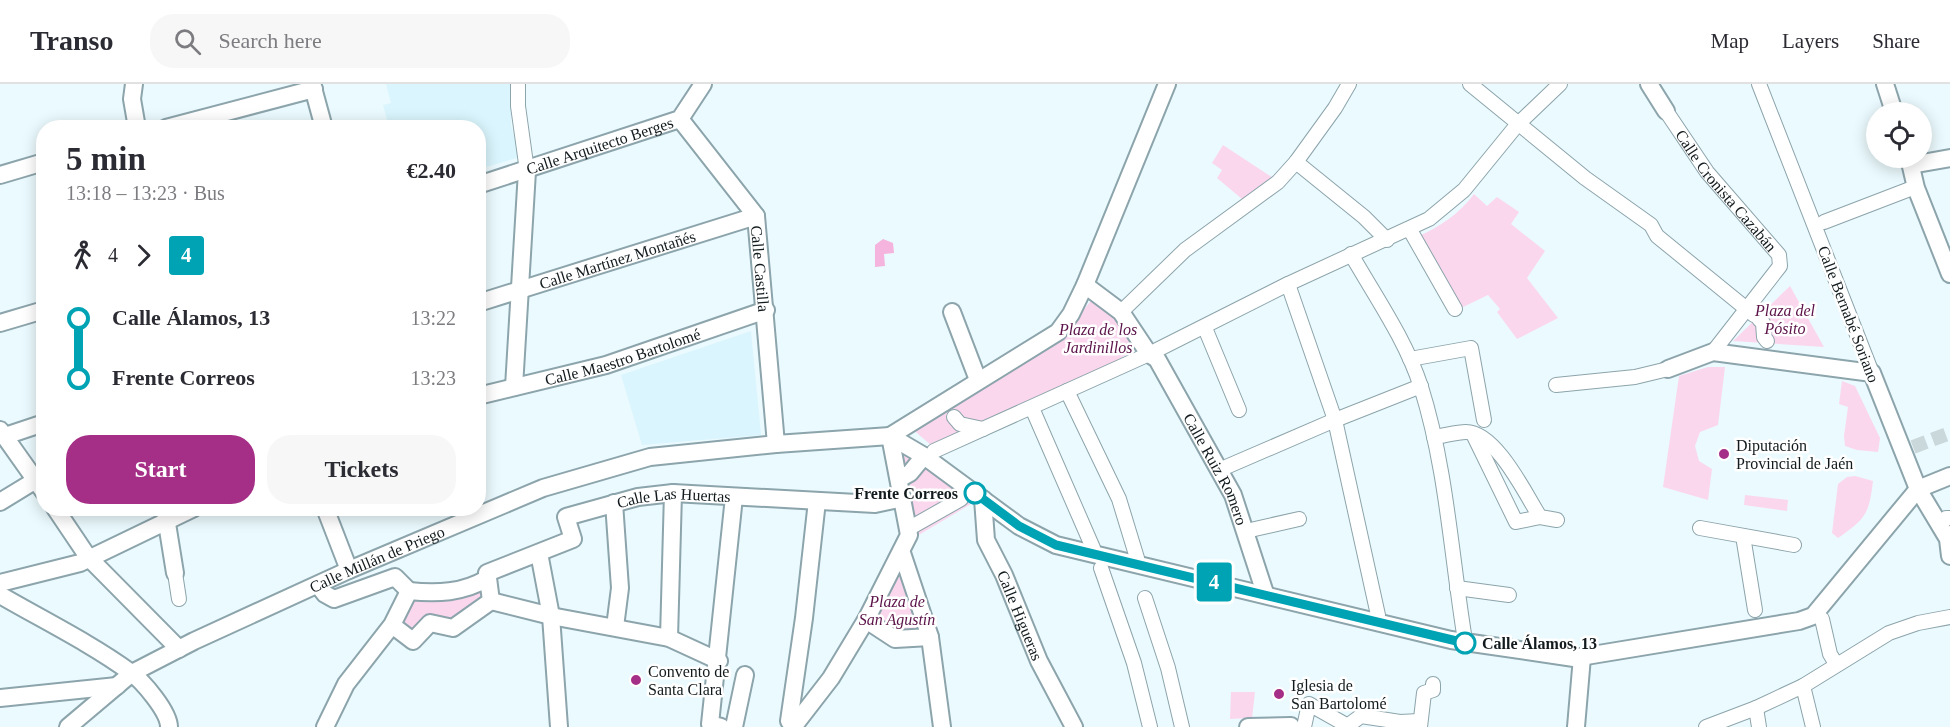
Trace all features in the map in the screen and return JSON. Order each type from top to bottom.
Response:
[{"type":"street","points":[[134,84],[132,99],[136,120]]},
{"type":"street","points":[[514,387],[527,171],[518,106],[518,84]]},
{"type":"street","name":"Calle Arquitecto Berges","points":[[486,183],[680,119],[704,84]]},
{"type":"street","points":[[890,436],[1058,332],[1071,314],[1085,285],[1167,84]]},
{"type":"street","points":[[1120,312],[1185,250],[1278,182],[1296,162],[1335,108],[1348,84]]},
{"type":"street","points":[[1470,84],[1517,125],[1651,225],[1657,236],[1763,323],[1767,341]]},
{"type":"street","points":[[899,479],[910,473],[929,454],[1205,328],[1288,284],[1351,254],[1410,230],[1429,219],[1464,190],[1517,125],[1560,84]]},
{"type":"street","name":"Calle Cronista Cazabán","points":[[1649,84],[1707,172],[1779,255],[1780,266],[1754,315],[1713,352]]},
{"type":"street","name":"Calle Bernabé Soriano","points":[[1759,84],[1918,489],[1949,547]]},
{"type":"street","points":[[1885,84],[1891,102]]},
{"type":"street","points":[[195,120],[313,87],[322,120]]},
{"type":"street","name":"Calle Castilla","points":[[680,119],[756,216],[776,444]]},
{"type":"street","points":[[1932,159],[1950,158]]},
{"type":"street","points":[[1296,162],[1364,217],[1387,240]]},
{"type":"street","points":[[0,175],[36,164]]},
{"type":"street","points":[[1912,168],[1916,188],[1950,274]]},
{"type":"street","points":[[1824,222],[1910,189]]},
{"type":"street","name":"Calle Martínez Montañés","points":[[486,301],[756,216]]},
{"type":"street","points":[[1410,230],[1455,309]]},
{"type":"street","points":[[1351,254],[1410,358],[1421,386],[1434,437],[1464,634]]},
{"type":"street","points":[[1288,284],[1335,420],[1378,615]]},
{"type":"street","name":"Calle Ruiz Romero","points":[[1085,285],[1120,312],[1149,354],[1157,359],[1233,495],[1265,593]]},
{"type":"street","name":"Calle Maestro Bartolomé","points":[[486,394],[606,365],[766,310]]},
{"type":"street","points":[[0,323],[36,312]]},
{"type":"street","points":[[952,312],[978,380]]},
{"type":"street","points":[[1205,328],[1239,410]]},
{"type":"street","points":[[1410,358],[1472,348],[1484,420]]},
{"type":"street","points":[[1556,385],[1635,377],[1668,369],[1713,352],[1872,373]]},
{"type":"street","points":[[1219,470],[1421,386]]},
{"type":"street","points":[[1067,391],[1119,499],[1137,558]]},
{"type":"street","points":[[1032,408],[1093,548]]},
{"type":"street","points":[[954,417],[960,424],[983,429]]},
{"type":"street","points":[[36,425],[2,433],[36,480]]},
{"type":"street","points":[[1434,437],[1468,432],[1489,442],[1505,461],[1540,517]]},
{"type":"street","points":[[1473,434],[1516,522],[1540,517],[1557,520]]},
{"type":"street","points":[[890,436],[929,454],[1019,526],[1056,545],[1265,593],[1465,643],[1574,658],[1820,616],[1918,489],[1950,476]]},
{"type":"street","points":[[793,724],[831,678],[866,620],[902,553],[909,535],[890,436]]},
{"type":"street","name":"Calle Millán de Priego","points":[[486,512],[543,488],[650,457],[776,444],[890,436]]},
{"type":"street","points":[[0,502],[36,488]]},
{"type":"street","points":[[669,638],[673,493]]},
{"type":"street","name":"Calle Las Huertas","points":[[318,585],[325,594],[334,599],[395,577],[409,591],[438,594],[476,585],[488,578],[488,573],[573,539],[566,517],[614,503],[673,493],[875,504],[903,498]]},
{"type":"street","points":[[722,727],[711,724],[734,497]]},
{"type":"street","points":[[908,529],[961,499]]},
{"type":"street","name":"Calle Higueras","points":[[983,499],[986,540],[1004,575],[1039,661],[1074,727]]},
{"type":"street","points":[[793,724],[817,501]]},
{"type":"street","points":[[614,503],[620,588],[615,627]]},
{"type":"street","points":[[60,516],[88,558],[179,649]]},
{"type":"street","points":[[0,583],[80,563],[162,516]]},
{"type":"street","points":[[165,516],[179,600]]},
{"type":"street","points":[[328,516],[349,570]]},
{"type":"street","name":"Calle Millán de Priego","points":[[68,727],[132,673],[349,570],[477,516]]},
{"type":"street","points":[[1246,531],[1299,519]]},
{"type":"street","points":[[1700,528],[1794,544]]},
{"type":"street","points":[[1743,536],[1755,610]]},
{"type":"street","points":[[539,553],[551,616],[559,727]]},
{"type":"street","points":[[902,553],[930,637],[942,727]]},
{"type":"street","points":[[1101,568],[1134,663],[1150,727]]},
{"type":"street","points":[[488,578],[491,601]]},
{"type":"street","points":[[1457,588],[1509,595]]},
{"type":"street","points":[[325,727],[346,684],[392,625],[409,591]]},
{"type":"street","points":[[0,595],[132,673],[157,700],[169,721],[169,727]]},
{"type":"street","points":[[1145,598],[1168,668],[1182,727]]},
{"type":"street","points":[[392,625],[412,641],[430,623],[453,628],[491,601],[551,616],[669,638],[719,661]]},
{"type":"street","points":[[1820,616],[1830,654],[1836,664]]},
{"type":"street","points":[[1706,727],[1756,708],[1803,686],[1889,633],[1918,623],[1950,617]]},
{"type":"street","points":[[866,620],[895,639],[930,637]]},
{"type":"street","points":[[1576,727],[1582,657]]},
{"type":"street","points":[[734,727],[744,675]]},
{"type":"street","points":[[1248,727],[1295,727],[1310,704],[1347,726],[1361,716],[1420,724],[1424,693],[1433,690],[1433,684]]},
{"type":"street","points":[[0,698],[117,686]]},
{"type":"street","points":[[1803,686],[1813,727]]},
{"type":"street","points":[[1756,708],[1759,727]]},
{"type":"shaded area","points":[[386,84],[511,84],[511,125],[520,157],[486,167],[486,120],[387,120],[383,105],[391,103]]},
{"type":"shaded area","points":[[883,239],[893,243],[894,253],[884,254],[885,266],[875,267],[875,245]]},
{"type":"shaded area","points":[[751,331],[761,435],[642,445],[621,375]]},
{"type":"green space","points":[[1223,145],[1273,178],[1242,199],[1217,178],[1222,170],[1212,163]]},
{"type":"green space","points":[[1474,194],[1487,206],[1497,197],[1519,212],[1511,224],[1545,251],[1527,278],[1558,318],[1517,339],[1497,312],[1500,309],[1488,295],[1461,308],[1419,236],[1449,219]]},
{"type":"green space","name":"Plaza del Pósito","points":[[1790,286],[1824,347],[1733,341]]},
{"type":"green space","name":"Plaza de los Jardinillos","points":[[1096,295],[1116,312],[1138,347],[1104,369],[932,446],[910,427],[1057,341]]},
{"type":"green space","points":[[1708,367],[1725,367],[1718,425],[1700,432],[1695,446],[1699,461],[1712,469],[1708,500],[1663,487],[1679,376]]},
{"type":"green space","points":[[1842,381],[1855,386],[1880,438],[1878,452],[1845,446],[1848,407],[1839,404]]},
{"type":"green space","points":[[906,452],[976,501],[912,539],[901,458]]},
{"type":"green space","points":[[1855,476],[1873,481],[1870,502],[1860,521],[1838,538],[1832,533],[1838,484],[1847,477]]},
{"type":"green space","points":[[1745,495],[1788,500],[1787,511],[1744,505]]},
{"type":"green space","name":"Plaza de San Agustín","points":[[901,568],[919,630],[894,633],[872,617]]},
{"type":"green space","points":[[485,584],[487,595],[451,625],[413,636],[398,623],[411,594]]},
{"type":"green space","points":[[1231,692],[1255,692],[1252,718],[1230,719]]},
{"type":"tunnel","points":[[1913,447],[1950,433]]},
{"type":"bus line","name":"4","points":[[975,493],[1019,526],[1056,545],[1265,593],[1465,643]]},
{"type":"place","name":"Diputación Provincial de Jaén","points":[[1724,454]]},
{"type":"place","name":"Frente Correos","points":[[975,493]]},
{"type":"place","name":"Calle Álamos, 13","points":[[1465,643]]},
{"type":"place","name":"Convento de Santa Clara","points":[[636,680]]},
{"type":"place","name":"Iglesia de San Bartolomé","points":[[1279,694]]}]
